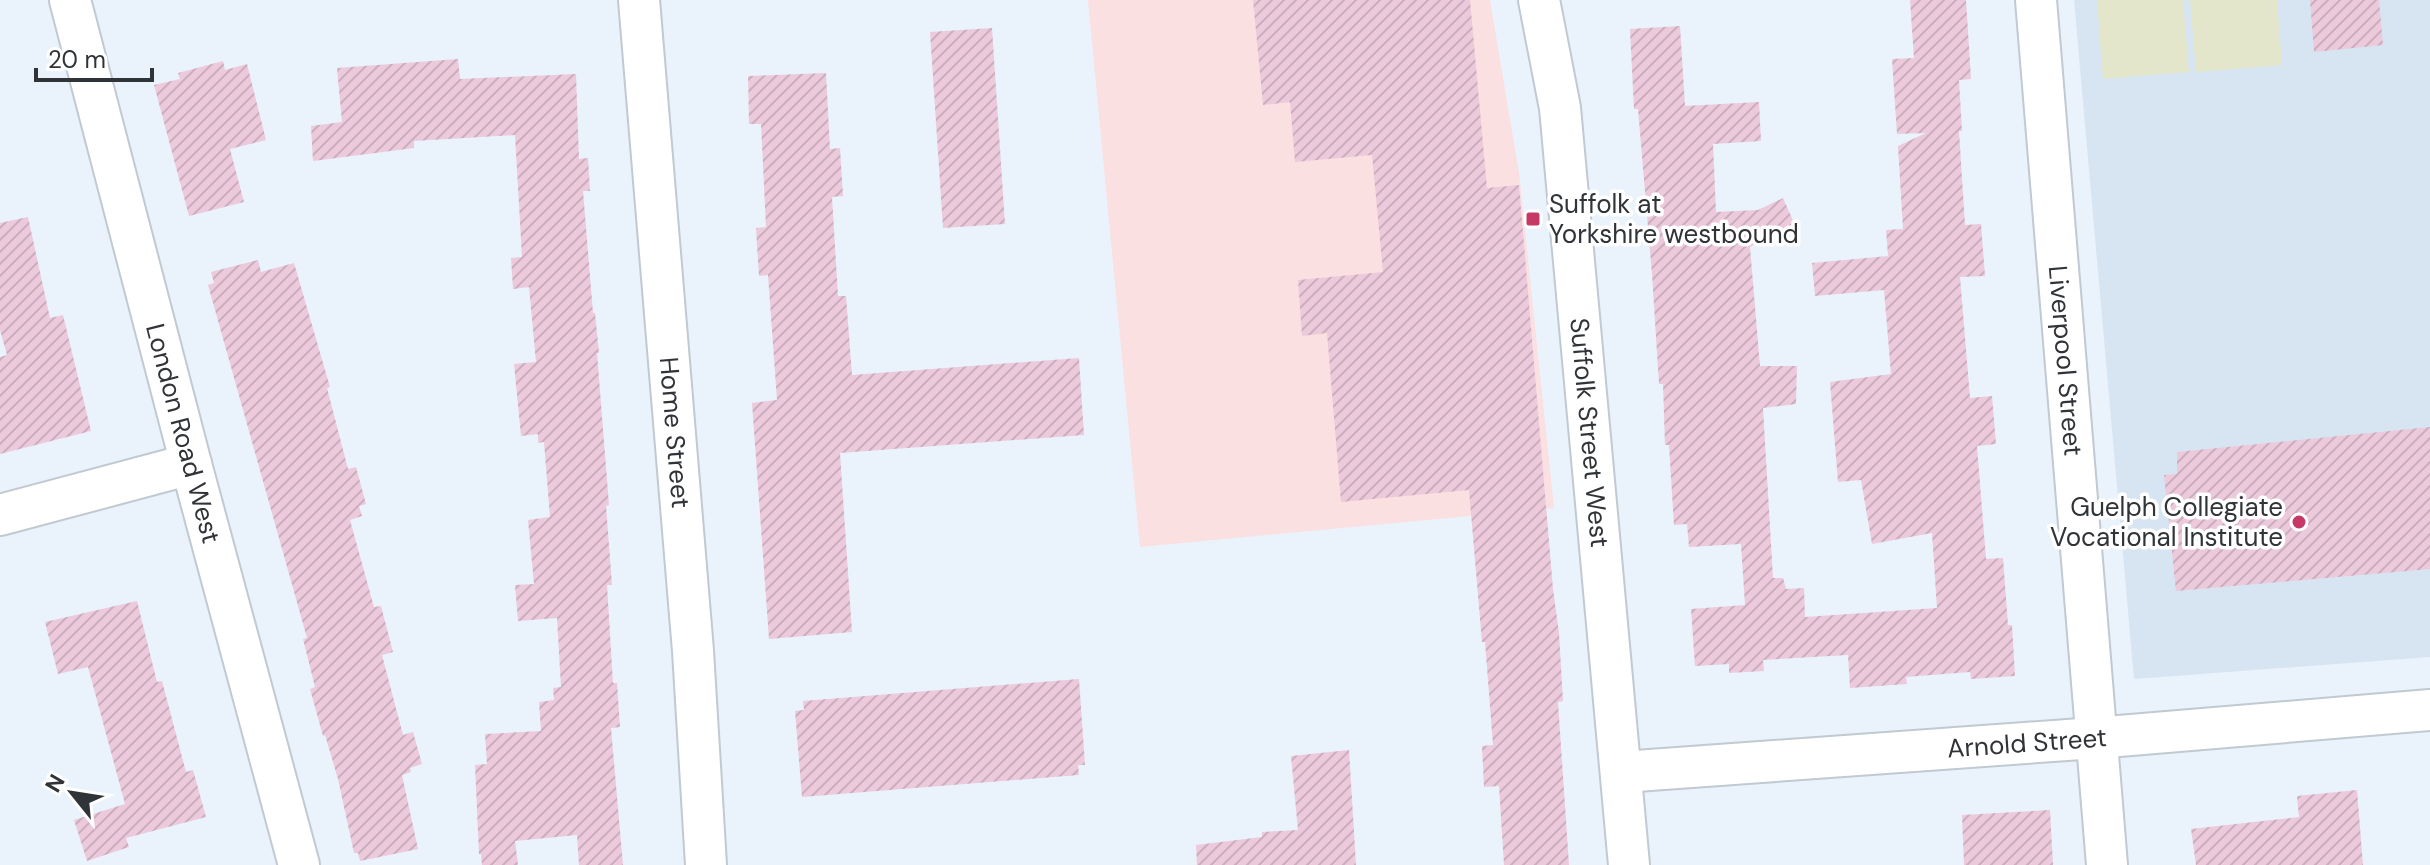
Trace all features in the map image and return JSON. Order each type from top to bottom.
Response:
[{"type":"street","name":"London Road West","points":[[70,0],[299,865]]},
{"type":"street","name":"Home Street","points":[[639,0],[693,651],[706,865]]},
{"type":"street","name":"Suffolk Street West","points":[[1539,0],[1560,108],[1629,865]]},
{"type":"street","name":"Liverpool Street","points":[[2036,0],[2107,865]]},
{"type":"street","points":[[0,515],[191,464]]},
{"type":"street","name":"Arnold Street","points":[[1622,772],[2430,710]]},
{"type":"shaded area","points":[[1088,0],[1490,0],[1519,173],[1554,508],[1140,547]]},
{"type":"shaded area","points":[[2074,0],[2430,0],[2430,657],[2134,679]]},
{"type":"green space","points":[[2097,0],[2183,0],[2189,72],[2103,79]]},
{"type":"green space","points":[[2190,0],[2277,0],[2282,65],[2196,72]]},
{"type":"building","points":[[1253,0],[1470,0],[1487,188],[1519,185],[1559,633],[1563,701],[1558,702],[1569,865],[1504,865],[1499,786],[1484,787],[1482,746],[1493,745],[1469,490],[1341,502],[1327,333],[1302,336],[1298,280],[1383,272],[1372,155],[1295,162],[1290,102],[1263,105]]},
{"type":"building","points":[[1910,0],[1966,0],[1971,79],[1959,80],[1965,225],[1981,224],[1985,276],[1960,277],[1970,398],[1992,396],[1996,444],[1977,446],[1986,559],[2003,558],[2015,676],[1971,679],[1970,672],[1906,677],[1907,684],[1850,688],[1848,655],[1763,660],[1764,671],[1729,673],[1729,664],[1695,666],[1691,609],[1745,605],[1741,544],[1689,547],[1687,524],[1674,525],[1669,445],[1665,445],[1663,384],[1659,384],[1638,109],[1634,109],[1630,29],[1680,26],[1685,106],[1759,102],[1761,141],[1713,144],[1716,212],[1758,210],[1783,198],[1795,225],[1750,247],[1760,366],[1797,366],[1796,404],[1763,408],[1773,578],[1783,578],[1786,589],[1804,588],[1805,617],[1937,608],[1932,533],[1872,544],[1861,480],[1838,482],[1830,382],[1891,374],[1884,290],[1815,296],[1812,263],[1888,256],[1886,230],[1903,229],[1898,146],[1926,133],[1897,134],[1892,59],[1914,58]]},
{"type":"building","points":[[2310,0],[2379,0],[2383,45],[2314,52]]},
{"type":"building","points":[[992,28],[1005,224],[943,228],[930,32]]},
{"type":"building","points":[[458,59],[460,79],[576,74],[579,159],[588,158],[590,191],[583,191],[599,353],[609,505],[606,506],[612,585],[607,585],[613,683],[617,683],[620,727],[611,728],[623,865],[579,865],[577,835],[515,841],[518,865],[482,865],[479,854],[475,765],[487,764],[485,734],[541,731],[539,702],[554,700],[553,688],[561,687],[557,618],[518,621],[515,585],[534,584],[528,520],[550,517],[544,442],[538,443],[538,434],[521,436],[514,364],[536,362],[529,287],[513,289],[511,258],[522,257],[515,135],[414,141],[414,148],[313,161],[311,126],[342,122],[337,68]]},
{"type":"building","points":[[223,61],[225,70],[247,64],[266,140],[230,149],[244,202],[189,216],[154,85],[180,79],[178,73]]},
{"type":"building","points":[[826,73],[830,149],[840,148],[843,196],[832,197],[838,296],[846,296],[852,375],[1079,358],[1084,435],[840,453],[852,632],[769,639],[752,403],[777,400],[768,275],[759,276],[756,228],[766,227],[761,124],[749,124],[748,76]]},
{"type":"building","points":[[28,217],[50,318],[63,315],[91,431],[0,454],[0,357],[7,355],[0,330],[0,223]]},
{"type":"building","points":[[258,260],[261,272],[294,263],[330,387],[327,388],[348,469],[356,467],[366,504],[359,506],[362,516],[350,520],[374,607],[381,606],[393,652],[382,655],[403,735],[413,732],[422,764],[402,775],[418,849],[360,861],[358,853],[354,853],[338,779],[310,689],[315,687],[303,639],[307,638],[208,285],[214,283],[211,272]]},
{"type":"building","name":"Guelph Collegiate Vocational Institute","points":[[2430,427],[2430,569],[2176,591],[2164,475],[2177,474],[2177,452]]},
{"type":"building","points":[[137,601],[157,682],[162,681],[186,772],[193,770],[206,817],[126,838],[129,847],[87,861],[74,820],[125,804],[88,667],[58,674],[45,622]]},
{"type":"building","points":[[1079,679],[1085,765],[1078,765],[1079,775],[802,797],[795,711],[804,710],[803,701]]},
{"type":"building","points":[[1349,750],[1356,865],[1197,865],[1196,845],[1262,837],[1262,832],[1298,830],[1291,756]]},
{"type":"building","points":[[2357,790],[2363,865],[2196,865],[2191,829],[2299,817],[2297,796]]},
{"type":"building","points":[[2050,810],[2053,865],[1964,865],[1962,815]]},
{"type":"place","name":"Suffolk at Yorkshire westbound","points":[[1533,219]]},
{"type":"place","name":"Guelph Collegiate Vocational Institute","points":[[2299,522]]}]
